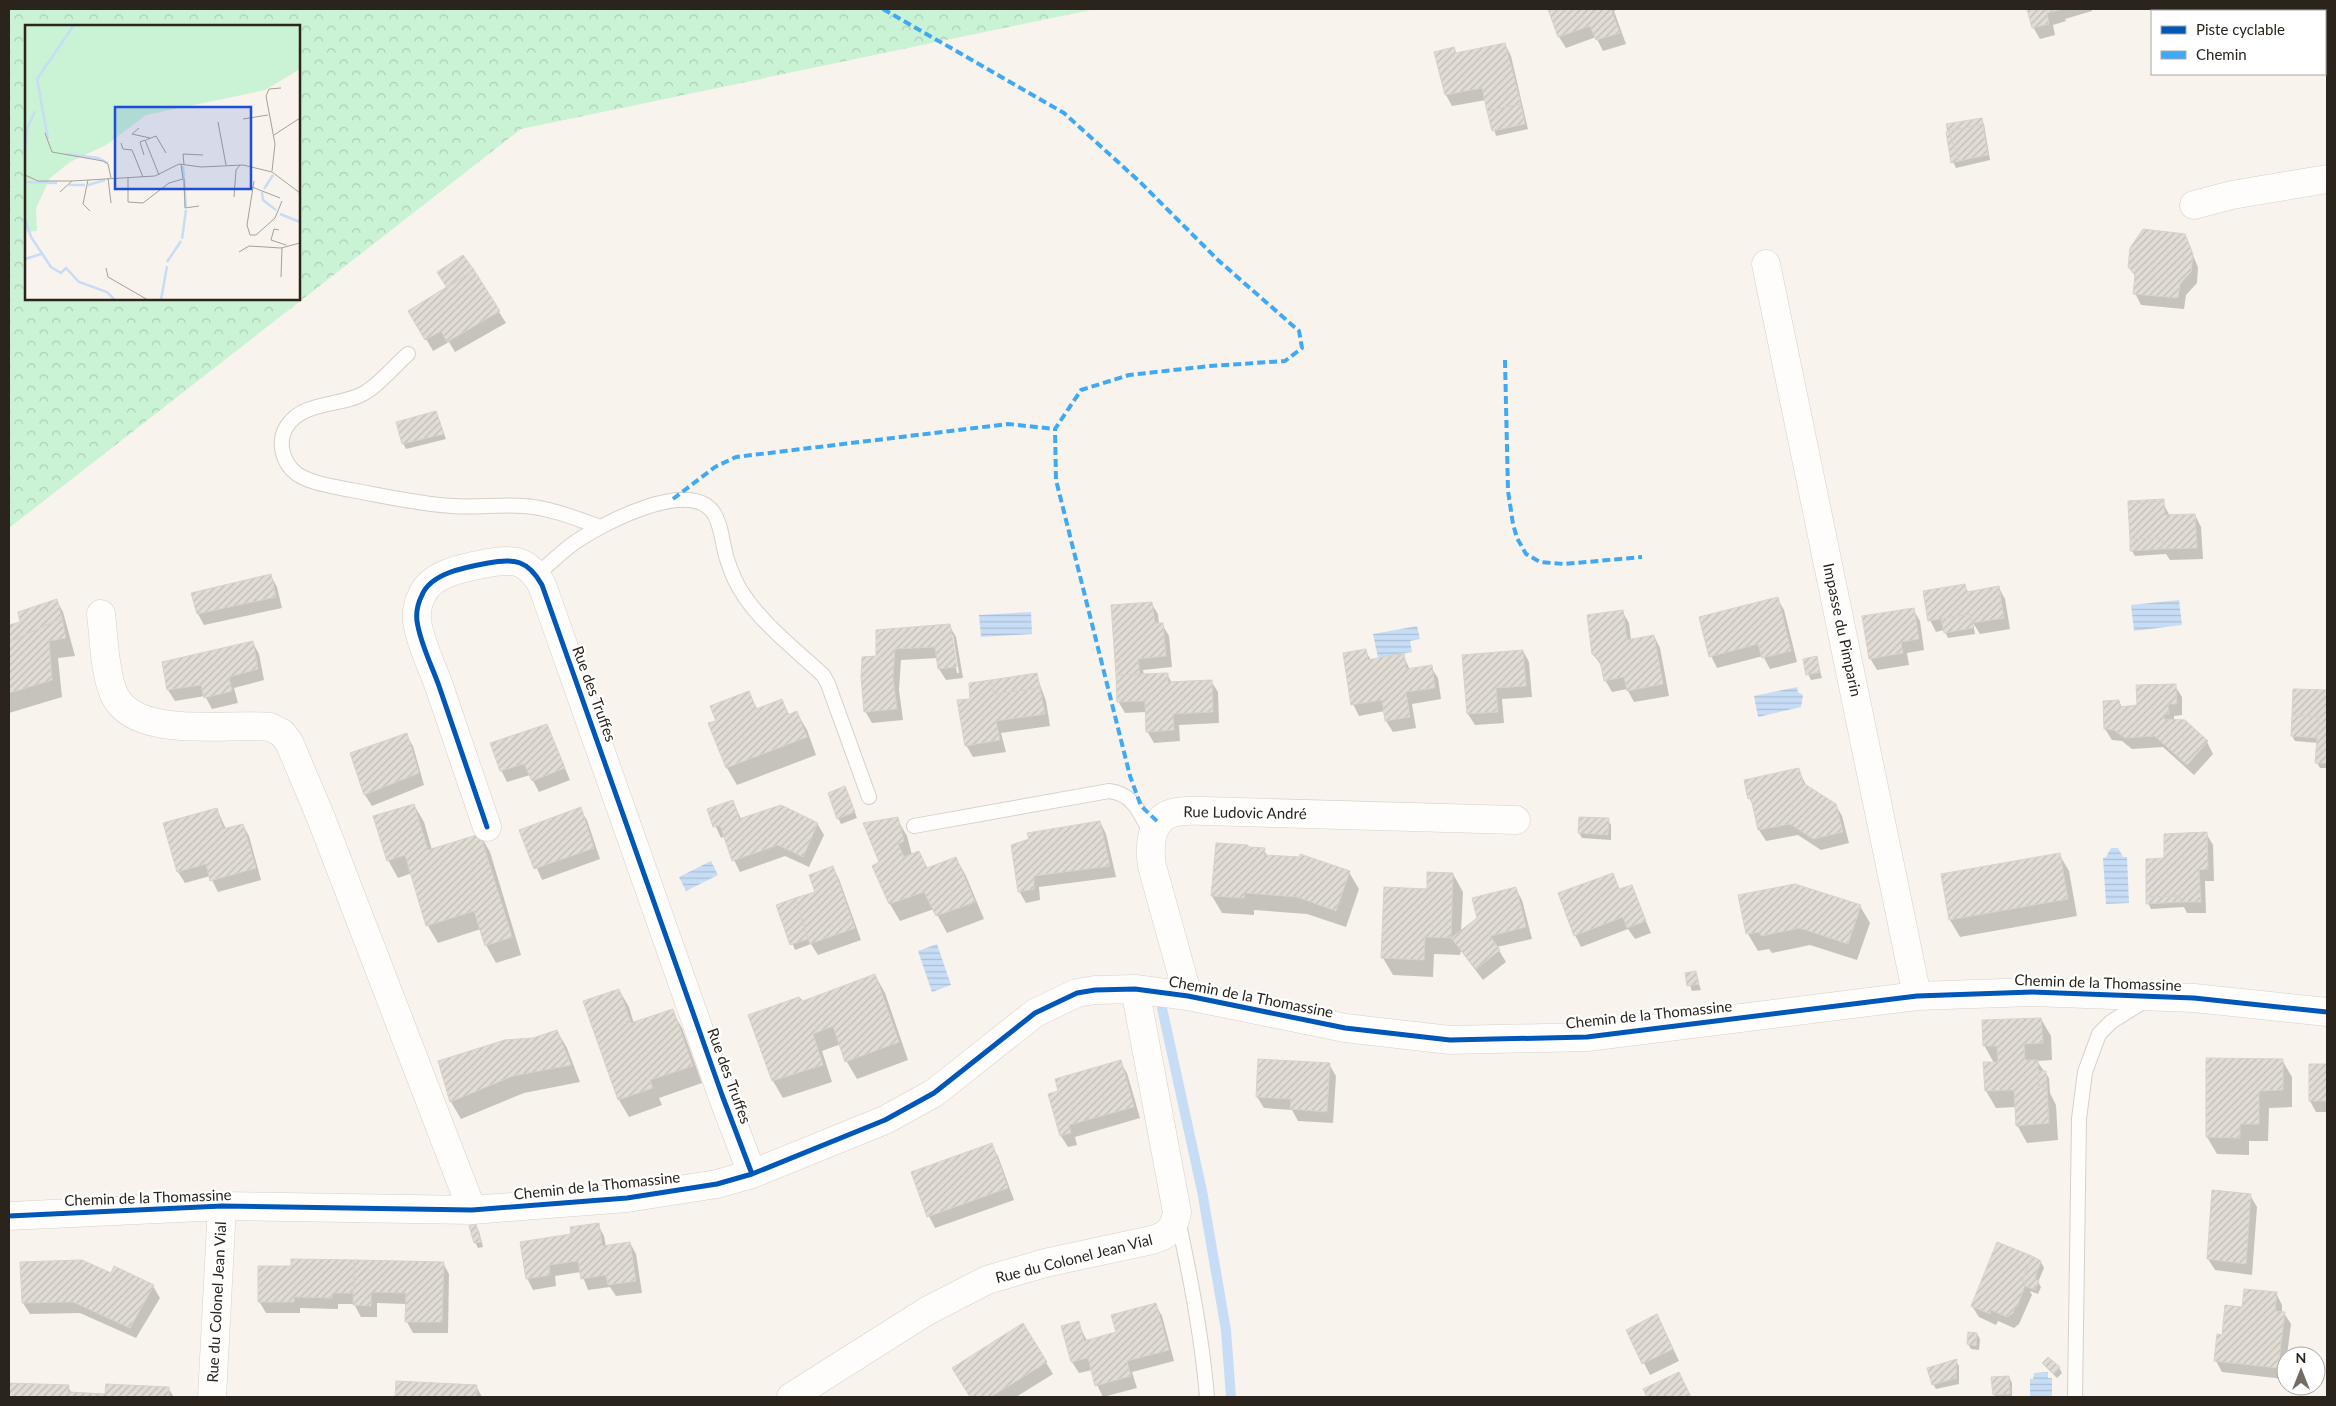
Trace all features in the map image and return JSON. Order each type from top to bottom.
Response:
[{"type":"street","points":[[2194,204],[2232,195],[2327,179]]},
{"type":"street","name":"Impasse du Pimparin","points":[[1766,264],[1917,996]]},
{"type":"street","points":[[487,827],[417,622],[417,610],[422,594],[431,582],[447,574],[487,563],[511,560],[528,566],[536,575]]},
{"type":"street","name":"Rue des Truffes","points":[[536,575],[544,592],[722,1095],[752,1174]]},
{"type":"street","points":[[101,614],[112,691],[122,706],[138,717],[164,726],[270,727],[282,733],[289,742],[321,818],[472,1210]]},
{"type":"street","name":"Rue Ludovic André","points":[[1152,835],[1158,822],[1177,811],[1516,820]]},
{"type":"street","points":[[1152,835],[1150,851],[1152,866],[1188,996]]},
{"type":"street","points":[[1135,989],[1177,1212]]},
{"type":"street","name":"Chemin de la Thomassine","points":[[9,1216],[222,1206],[472,1210],[627,1198],[717,1184],[752,1174],[854,1134],[908,1108],[958,1075],[1035,1013],[1078,993],[1095,990],[1135,989],[1188,996],[1345,1028],[1450,1040],[1587,1037],[1917,996],[2032,992],[2194,998],[2327,1012]]},
{"type":"street","name":"Rue du Colonel Jean Vial","points":[[212,1397],[222,1206]]},
{"type":"street","name":"Rue du Colonel Jean Vial","points":[[791,1397],[927,1311],[987,1280],[1045,1263],[1163,1237],[1173,1229],[1177,1212]]},
{"type":"lane","points":[[408,354],[365,393],[307,411],[297,416],[283,435],[284,458],[297,474],[316,482],[406,501],[452,506],[530,507],[562,513],[600,527]]},
{"type":"lane","points":[[536,575],[572,544],[600,527],[654,504],[672,499],[705,504],[713,512],[718,522],[727,560],[745,597],[756,612],[822,675],[828,684],[869,797]]},
{"type":"lane","points":[[914,826],[1109,791],[1121,792],[1132,800],[1152,835]]},
{"type":"lane","points":[[2075,1397],[2079,1119],[2085,1072],[2100,1034],[2110,1022],[2150,997]]},
{"type":"lane","points":[[1177,1212],[1203,1352],[1207,1397]]},
{"type":"green space","points":[[9,9],[1095,9],[521,129],[9,528]]},
{"type":"water","points":[[2179,600],[2182,625],[2134,631],[2131,605]]},
{"type":"water","points":[[1031,612],[1032,634],[981,637],[979,615]]},
{"type":"water","points":[[1417,626],[1420,639],[1410,641],[1412,652],[1378,658],[1373,634]]},
{"type":"water","points":[[1797,687],[1798,692],[1803,695],[1801,707],[1758,717],[1754,696]]},
{"type":"water","points":[[2111,848],[2118,848],[2123,857],[2127,857],[2129,903],[2106,904],[2103,858],[2106,857]]},
{"type":"water","points":[[711,861],[718,875],[686,891],[679,877]]},
{"type":"water","points":[[937,944],[951,985],[932,992],[918,951]]},
{"type":"water","points":[[2048,1372],[2048,1378],[2052,1378],[2052,1397],[2030,1397],[2030,1379],[2033,1379],[2034,1373]]},
{"type":"building","points":[[1548,9],[1611,9],[1620,33],[1596,40],[1590,26],[1558,37]]},
{"type":"building","points":[[2027,9],[2060,10],[2047,13],[2049,24],[2032,28]]},
{"type":"building","points":[[1505,43],[1521,104],[1487,111],[1482,88],[1445,95],[1434,52],[1454,47],[1456,53]]},
{"type":"building","points":[[1521,104],[1525,124],[1492,131],[1487,111]]},
{"type":"building","points":[[1982,118],[1983,124],[1949,131],[1946,124]]},
{"type":"building","points":[[1983,124],[1988,155],[1959,161],[1949,131]]},
{"type":"building","points":[[1949,131],[1959,161],[1951,163],[1946,132]]},
{"type":"building","points":[[2143,229],[2185,234],[2193,254],[2191,272],[2180,284],[2178,298],[2133,294],[2135,275],[2128,267],[2130,248]]},
{"type":"building","points":[[463,255],[474,270],[447,288],[437,272]]},
{"type":"building","points":[[474,270],[500,311],[447,342],[441,331],[425,340],[408,311]]},
{"type":"building","points":[[436,411],[444,434],[402,444],[396,422]]},
{"type":"building","points":[[2164,499],[2164,501],[2128,504],[2128,501]]},
{"type":"building","points":[[2164,501],[2165,515],[2195,514],[2197,548],[2162,549],[2162,538],[2130,539],[2128,504]]},
{"type":"building","points":[[2162,538],[2162,549],[2130,551],[2130,539]]},
{"type":"building","points":[[271,574],[276,597],[197,614],[191,593]]},
{"type":"building","points":[[1965,584],[1967,592],[1999,586],[2004,618],[1972,623],[1970,614],[1928,621],[1923,591]]},
{"type":"building","points":[[1778,597],[1791,651],[1762,658],[1758,644],[1709,657],[1699,617]]},
{"type":"building","points":[[57,599],[62,618],[9,642],[9,625],[20,622],[18,612]]},
{"type":"building","points":[[1152,602],[1155,623],[1163,623],[1166,656],[1138,659],[1140,674],[1116,675],[1111,605]]},
{"type":"building","points":[[1914,608],[1919,639],[1901,642],[1903,653],[1869,659],[1862,616]]},
{"type":"building","points":[[1623,610],[1627,640],[1654,635],[1663,684],[1627,691],[1624,677],[1604,681],[1600,661],[1592,654],[1587,615]]},
{"type":"building","points":[[1970,614],[1973,628],[1944,633],[1941,619]]},
{"type":"building","points":[[62,618],[66,638],[49,641],[52,680],[9,693],[9,642]]},
{"type":"building","points":[[950,624],[957,667],[938,669],[935,647],[895,649],[893,678],[897,709],[864,712],[861,677],[862,657],[876,656],[876,630]]},
{"type":"building","points":[[253,641],[258,669],[229,677],[232,691],[204,698],[201,685],[167,690],[162,662]]},
{"type":"building","points":[[1366,649],[1368,660],[1404,653],[1406,669],[1432,665],[1435,688],[1406,692],[1410,717],[1385,721],[1382,700],[1351,705],[1343,653]]},
{"type":"building","points":[[1523,650],[1526,686],[1496,688],[1498,712],[1467,714],[1462,655]]},
{"type":"building","points":[[1817,656],[1820,672],[1806,675],[1803,659]]},
{"type":"building","points":[[1037,673],[1040,688],[994,694],[991,680]]},
{"type":"building","points":[[1168,673],[1168,682],[1212,680],[1213,712],[1173,714],[1174,730],[1146,732],[1145,701],[1117,702],[1116,675]]},
{"type":"building","points":[[991,680],[994,694],[1040,688],[1045,714],[996,721],[1000,740],[965,746],[957,700],[970,699],[969,683]]},
{"type":"building","points":[[2176,684],[2177,704],[2168,704],[2169,714],[2164,714],[2164,719],[2185,720],[2208,741],[2187,765],[2155,736],[2125,738],[2114,730],[2104,729],[2103,701],[2119,700],[2120,707],[2137,705],[2136,685]]},
{"type":"building","points":[[2293,689],[2327,690],[2327,751],[2316,750],[2319,717],[2292,715]]},
{"type":"building","points":[[749,691],[756,709],[782,699],[788,715],[797,711],[807,737],[726,768],[708,723],[716,721],[710,706]]},
{"type":"building","points":[[2292,715],[2319,717],[2317,738],[2291,736]]},
{"type":"building","points":[[547,724],[565,768],[532,781],[524,764],[500,771],[490,743]]},
{"type":"building","points":[[407,733],[419,773],[364,795],[350,753]]},
{"type":"building","points":[[2316,750],[2327,751],[2327,763],[2315,763]]},
{"type":"building","points":[[1799,768],[1803,783],[1836,804],[1843,832],[1813,839],[1790,824],[1758,830],[1751,798],[1748,799],[1744,780]]},
{"type":"building","points":[[845,786],[855,812],[837,819],[828,793]]},
{"type":"building","points":[[733,800],[739,819],[781,805],[818,823],[803,857],[778,845],[732,861],[720,825],[713,827],[707,809]]},
{"type":"building","points":[[414,804],[428,850],[480,834],[512,937],[485,946],[474,911],[426,926],[405,855],[387,861],[373,816]]},
{"type":"building","points":[[581,807],[594,848],[534,869],[519,830]]},
{"type":"building","points":[[217,808],[223,829],[243,824],[256,868],[210,881],[206,864],[177,872],[163,823]]},
{"type":"building","points":[[898,817],[904,841],[898,844],[904,857],[919,851],[927,868],[956,857],[975,902],[936,916],[924,892],[889,904],[872,866],[879,862],[863,823]]},
{"type":"building","points":[[1579,817],[1609,818],[1608,835],[1578,833]]},
{"type":"building","points":[[1100,821],[1110,866],[1034,876],[1034,889],[1018,892],[1011,845],[1029,839],[1027,833]]},
{"type":"building","points":[[2207,832],[2208,869],[2199,870],[2201,902],[2180,902],[2180,896],[2146,897],[2146,859],[2164,858],[2164,834]]},
{"type":"building","points":[[1216,843],[1265,848],[1264,855],[1300,857],[1300,854],[1350,871],[1336,911],[1297,897],[1245,893],[1244,898],[1211,896]]},
{"type":"building","points":[[2060,853],[2068,899],[1949,920],[1941,874]]},
{"type":"building","points":[[833,866],[855,928],[810,944],[795,898],[815,892],[809,875]]},
{"type":"building","points":[[1427,872],[1453,873],[1451,938],[1425,937],[1424,960],[1381,958],[1384,887],[1427,889]]},
{"type":"building","points":[[1613,873],[1619,889],[1632,885],[1646,921],[1627,928],[1623,917],[1574,936],[1558,893]]},
{"type":"building","points":[[1795,884],[1861,905],[1848,944],[1800,928],[1761,936],[1760,932],[1746,934],[1738,895]]},
{"type":"building","points":[[1516,887],[1526,927],[1490,936],[1500,950],[1476,969],[1451,938],[1477,918],[1472,898]]},
{"type":"building","points":[[2180,896],[2180,902],[2146,904],[2146,897]]},
{"type":"building","points":[[795,898],[808,939],[790,945],[776,905]]},
{"type":"building","points":[[1696,971],[1699,984],[1687,986],[1685,973]]},
{"type":"building","points":[[875,974],[899,1042],[845,1062],[833,1026],[813,1034],[823,1065],[772,1081],[748,1015],[799,997],[803,1001]]},
{"type":"building","points":[[619,989],[631,1023],[673,1009],[693,1066],[650,1080],[653,1088],[618,1100],[583,1001]]},
{"type":"building","points":[[2041,1018],[2043,1043],[2024,1044],[2025,1060],[2038,1060],[2039,1087],[2047,1087],[2049,1123],[2016,1126],[2014,1090],[1985,1091],[1983,1062],[1998,1062],[1997,1046],[1983,1046],[1982,1020]]},
{"type":"building","points":[[557,1030],[571,1065],[513,1076],[450,1102],[438,1061],[505,1040],[533,1038]]},
{"type":"building","points":[[2206,1058],[2283,1059],[2283,1090],[2259,1091],[2259,1124],[2240,1124],[2240,1138],[2206,1137]]},
{"type":"building","points":[[1258,1059],[1330,1063],[1327,1112],[1290,1109],[1291,1099],[1256,1097]]},
{"type":"building","points":[[1121,1060],[1134,1107],[1069,1125],[1071,1133],[1060,1136],[1048,1094],[1058,1091],[1055,1079]]},
{"type":"building","points":[[2309,1064],[2327,1064],[2327,1101],[2309,1101]]},
{"type":"building","points":[[2038,1071],[2046,1071],[2047,1087],[2039,1087]]},
{"type":"building","points":[[992,1143],[1008,1188],[927,1217],[911,1172]]},
{"type":"building","points":[[2212,1190],[2251,1194],[2246,1264],[2207,1259]]},
{"type":"building","points":[[599,1223],[602,1246],[630,1242],[636,1281],[608,1285],[606,1275],[581,1279],[578,1261],[549,1265],[550,1275],[526,1279],[520,1242],[571,1234],[570,1227]]},
{"type":"building","points":[[476,1224],[481,1242],[474,1243],[469,1226]]},
{"type":"building","points":[[1997,1242],[2032,1256],[2022,1281],[2026,1283],[2017,1307],[2015,1306],[2013,1313],[2007,1317],[1991,1310],[1990,1314],[1971,1306]]},
{"type":"building","points":[[2032,1256],[2041,1261],[2035,1278],[2039,1281],[2035,1290],[2025,1286],[2026,1283],[2022,1281]]},
{"type":"building","points":[[291,1259],[354,1260],[354,1293],[332,1293],[332,1298],[294,1297],[294,1302],[258,1302],[258,1266],[291,1266]]},
{"type":"building","points":[[82,1260],[111,1273],[114,1266],[154,1285],[130,1328],[73,1302],[22,1303],[20,1262]]},
{"type":"building","points":[[354,1260],[444,1262],[442,1322],[405,1322],[406,1293],[371,1292],[371,1306],[353,1305]]},
{"type":"building","points":[[2244,1289],[2277,1292],[2275,1311],[2285,1312],[2281,1346],[2276,1346],[2276,1368],[2214,1361],[2217,1334],[2222,1335],[2225,1305],[2242,1307]]},
{"type":"building","points":[[1156,1303],[1169,1350],[1127,1361],[1131,1376],[1095,1386],[1088,1358],[1071,1362],[1061,1326],[1079,1321],[1084,1341],[1116,1332],[1111,1315]]},
{"type":"building","points":[[1657,1314],[1673,1349],[1642,1364],[1626,1330]]},
{"type":"building","points":[[1023,1323],[1047,1362],[991,1397],[970,1397],[952,1368]]},
{"type":"building","points":[[1968,1332],[1977,1333],[1976,1346],[1967,1344]]},
{"type":"building","points":[[2048,1357],[2060,1367],[2054,1374],[2042,1363]]},
{"type":"building","points":[[1957,1359],[1956,1378],[1932,1385],[1927,1368]]},
{"type":"building","points":[[1679,1372],[1691,1397],[1647,1397],[1643,1389]]},
{"type":"building","points":[[2009,1376],[2010,1394],[1993,1395],[1991,1377]]},
{"type":"building","points":[[396,1381],[477,1385],[476,1397],[395,1397]]},
{"type":"building","points":[[9,1383],[69,1385],[68,1392],[105,1394],[106,1384],[169,1387],[169,1397],[9,1397]]},
{"type":"waterway","points":[[1162,1008],[1202,1191],[1226,1330],[1231,1397]]},
{"type":"marked path","points":[[883,9],[1064,113],[1140,182],[1219,261],[1299,331],[1302,348],[1285,361],[1210,366],[1129,375],[1081,390],[1055,429],[1056,480],[1130,776],[1141,806],[1158,822]]},
{"type":"marked path","points":[[1505,360],[1508,491],[1513,524],[1517,538],[1526,554],[1540,562],[1564,564],[1642,557]]},
{"type":"marked path","points":[[673,499],[715,467],[736,457],[1008,424],[1055,429]]},
{"type":"cycle path","points":[[487,827],[439,686],[426,654],[417,621],[417,611],[427,587],[441,576],[450,572],[497,561],[513,561],[531,570],[542,585],[722,1095],[752,1174]]},
{"type":"cycle path","points":[[9,1216],[222,1206],[472,1210],[627,1198],[717,1184],[752,1174],[885,1120],[934,1093],[1035,1013],[1077,993],[1095,990],[1135,989],[1188,996],[1345,1028],[1450,1040],[1587,1037],[1917,996],[2032,992],[2194,998],[2327,1012]]}]
